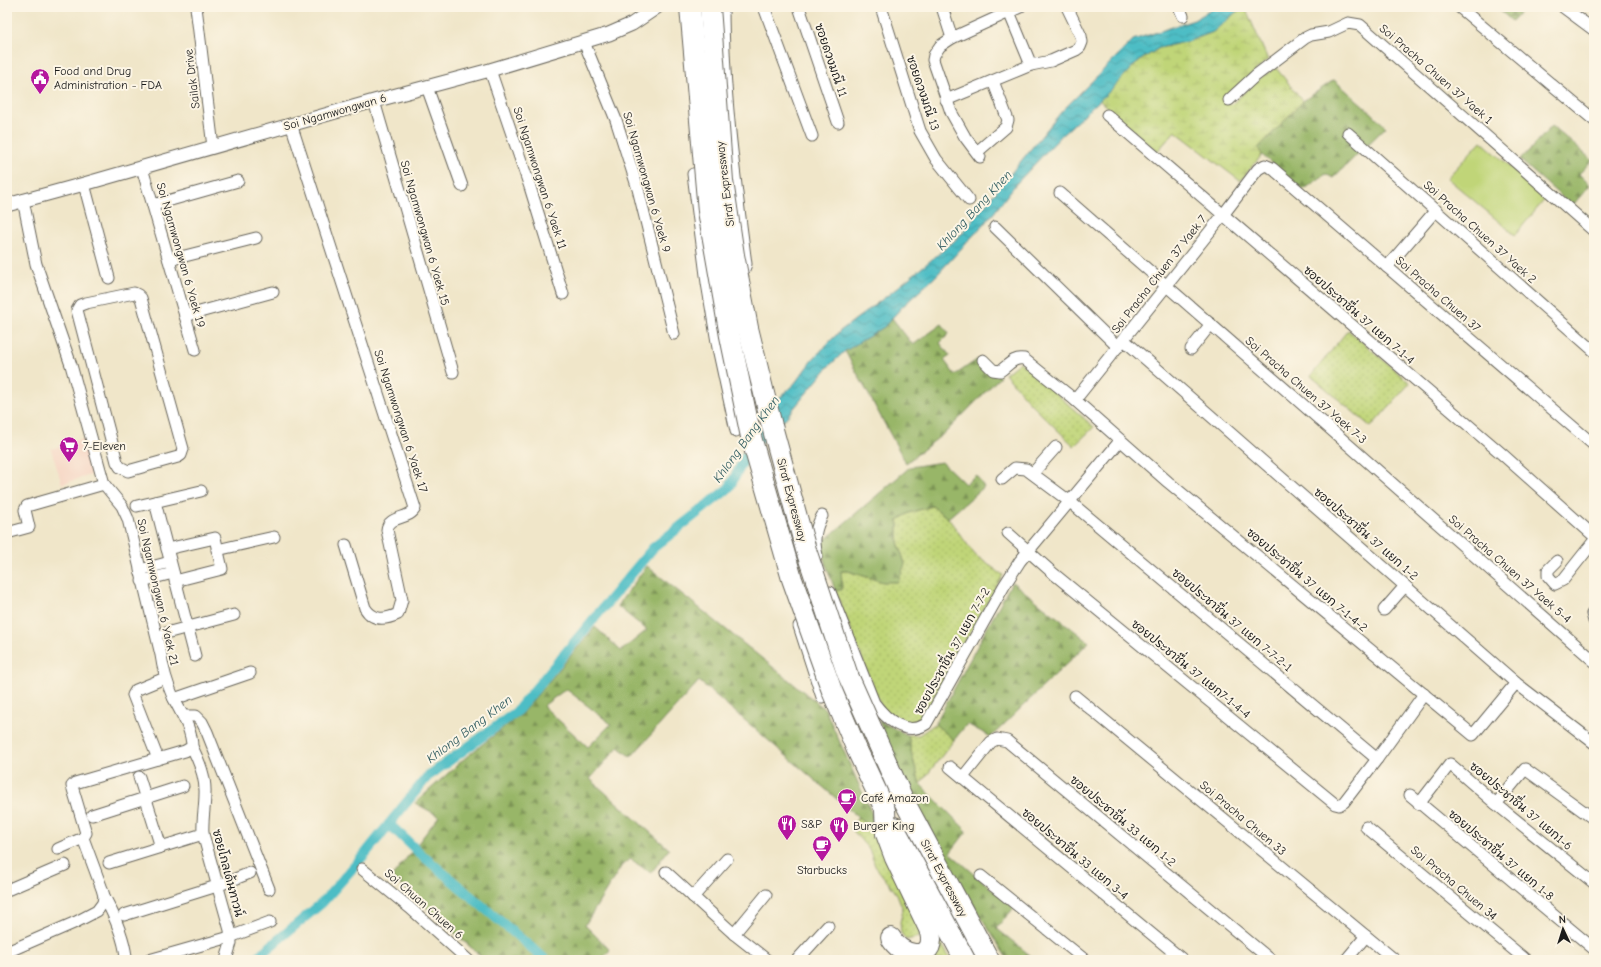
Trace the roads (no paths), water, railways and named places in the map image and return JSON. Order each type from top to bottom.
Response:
[{"type":"highway","name":"Sirat Expressway","points":[[690,7],[708,211],[730,336],[751,437],[792,579],[832,691],[857,750],[884,807],[964,960]]},
{"type":"highway","name":"Sirat Expressway","points":[[710,7],[723,181],[734,255],[748,328],[772,426],[806,550],[847,673],[902,799],[989,960]]},
{"type":"highway","points":[[884,807],[886,834],[895,858],[929,929],[931,938],[929,948],[915,955],[907,954],[896,946],[891,938]]},
{"type":"highway","points":[[973,932],[995,960]]},
{"type":"street","name":"Sailak Drive","points":[[196,7],[213,148]]},
{"type":"street","name":"Soi Ngamwongwan 6","points":[[7,205],[213,148],[291,124],[490,70],[584,42],[622,29],[657,7]]},
{"type":"street","points":[[723,7],[724,53],[734,166],[746,264],[736,293],[740,331],[754,410]]},
{"type":"street","points":[[764,7],[812,136]]},
{"type":"street","name":"ซอยดวงมณี 11","points":[[799,7],[838,122]]},
{"type":"street","name":"ซอยดวงมณี 13","points":[[881,7],[920,131],[936,159],[969,200]]},
{"type":"street","points":[[942,7],[952,38]]},
{"type":"street","points":[[993,81],[1007,117],[1008,124],[978,154],[957,124],[946,100],[933,60],[934,55],[940,46],[952,38],[1008,10],[1020,7]]},
{"type":"street","points":[[946,100],[1031,65],[1051,60],[1076,50],[1082,42],[1081,36],[1067,7]]},
{"type":"street","points":[[1459,7],[1594,120]]},
{"type":"street","points":[[1563,7],[1594,30]]},
{"type":"street","points":[[1008,10],[1031,65]]},
{"type":"street","name":"Soi Pracha Chuen 37 Yaek 1","points":[[1229,100],[1255,76],[1305,38],[1311,35],[1329,32],[1348,23],[1360,25],[1594,231]]},
{"type":"street","name":"Soi Ngamwongwan 6 Yaek 9","points":[[584,42],[616,120],[635,181],[674,334]]},
{"type":"street","name":"Soi Ngamwongwan 6 Yaek 11","points":[[490,70],[530,187],[564,294]]},
{"type":"street","points":[[427,87],[462,186]]},
{"type":"street","name":"Soi Ngamwongwan 6 Yaek 15","points":[[374,101],[453,372]]},
{"type":"street","name":"ซอยประชาชื่น 37 แยก 7-1-4","points":[[1107,115],[1502,454],[1594,536]]},
{"type":"street","name":"Soi Ngamwongwan 6 Yaek 17","points":[[291,124],[415,508],[412,513],[390,522],[387,526],[402,600],[398,614],[382,619],[369,614],[365,608],[346,545]]},
{"type":"street","name":"Soi Pracha Chuen 37 Yaek 2","points":[[1348,133],[1594,351]]},
{"type":"street","name":"Soi Pracha Chuen 37 Yaek 7","points":[[1075,400],[1167,286],[1258,169],[1265,165]]},
{"type":"street","name":"Soi Pracha Chuen 37","points":[[1265,165],[1272,168],[1594,445]]},
{"type":"street","points":[[734,166],[693,174],[707,283],[718,348],[736,431]]},
{"type":"street","name":"Soi Ngamwongwan 6 Yaek 19","points":[[142,168],[195,350]]},
{"type":"street","points":[[153,205],[238,181]]},
{"type":"street","points":[[84,184],[109,278]]},
{"type":"street","name":"Soi Pracha Chuen 37 Yaek 7-3","points":[[1060,193],[1427,514]]},
{"type":"street","name":"Soi Ngamwongwan 6 Yaek 21","points":[[23,200],[36,264],[71,365],[104,484],[122,506],[128,519],[165,678],[174,699],[184,716],[192,739],[192,746]]},
{"type":"street","points":[[1387,268],[1436,210]]},
{"type":"street","name":"ซอยประชาชื่น 37 แยก 1-2","points":[[995,227],[1121,343],[1516,683],[1594,743]]},
{"type":"street","points":[[169,260],[256,238]]},
{"type":"street","points":[[185,316],[273,292]]},
{"type":"street","points":[[129,294],[138,295],[141,298],[181,439],[183,449],[181,455],[131,470],[125,470],[120,467],[117,462],[89,359],[77,315],[80,305],[129,294]]},
{"type":"street","points":[[1191,349],[1211,324]]},
{"type":"street","name":"ซอยประชาชื่น 37 แยก 7-1-4-2","points":[[983,360],[993,370],[1000,371],[1015,360],[1020,358],[1024,359],[1075,400],[1120,441],[1473,735],[1516,683]]},
{"type":"street","points":[[71,365],[89,359]]},
{"type":"street","name":"ซอยประชาชื่น 37 แยก 7-7-2","points":[[822,516],[816,527],[814,545],[823,576],[874,703],[889,720],[910,729],[922,727],[926,724],[1004,586],[1020,561],[1120,441]]},
{"type":"street","points":[[1002,479],[1015,468],[1021,467],[1033,473],[1056,447]]},
{"type":"street","name":"ซอยประชาชื่น 37 แยก 7-7-2-1","points":[[1033,473],[1069,501],[1377,759]]},
{"type":"street","points":[[7,533],[29,527],[25,510],[27,506],[104,484]]},
{"type":"street","points":[[137,506],[201,490]]},
{"type":"street","points":[[155,502],[196,656]]},
{"type":"street","name":"Soi Pracha Chuen 37 Yaek 5-4","points":[[1427,514],[1594,661]]},
{"type":"street","name":"ซอยประชาชื่น 37 แยก7-1-4-4","points":[[1008,533],[1054,574],[1331,802],[1339,805],[1344,802],[1377,759]]},
{"type":"street","points":[[217,550],[274,537]]},
{"type":"street","points":[[141,575],[222,569],[215,538],[167,549]]},
{"type":"street","points":[[1557,561],[1548,570],[1548,576],[1555,584],[1563,580],[1594,541]]},
{"type":"street","points":[[814,545],[777,559],[822,697]]},
{"type":"street","points":[[1384,610],[1405,586]]},
{"type":"street","points":[[1594,612],[1592,614],[1594,621]]},
{"type":"street","points":[[166,633],[187,626],[234,615]]},
{"type":"street","points":[[174,699],[250,674]]},
{"type":"street","points":[[158,759],[133,695],[136,690],[165,678]]},
{"type":"street","points":[[1377,759],[1424,694]]},
{"type":"street","name":"Soi Pracha Chuen 33","points":[[1075,696],[1395,960]]},
{"type":"street","points":[[184,716],[196,716],[208,732],[269,889]]},
{"type":"street","name":"ซอยประชาชื่น 33 แยก 1-2","points":[[962,777],[991,742],[997,739],[1007,741],[1271,960]]},
{"type":"street","points":[[58,849],[83,838],[86,833],[72,786],[75,783],[185,751],[192,746]]},
{"type":"street","name":"ซอยโกลเด้นทาวน์","points":[[192,746],[200,763],[206,792],[202,822],[203,834],[230,930],[231,943],[226,960]]},
{"type":"street","name":"ซอยประชาชื่น 37 แยก1-6","points":[[1419,804],[1450,764],[1496,804],[1594,883]]},
{"type":"street","name":"ซอยประชาชื่น 33 แยก 3-4","points":[[950,767],[1183,960]]},
{"type":"street","points":[[1496,804],[1525,769],[1594,819]]},
{"type":"street","points":[[139,777],[161,847]]},
{"type":"street","points":[[92,814],[183,786]]},
{"type":"street","name":"ซอยประชาชื่น 37 แยก 1-8","points":[[1410,795],[1594,949]]},
{"type":"street","name":"Soi Pracha Chuen 34","points":[[1366,827],[1526,960]]},
{"type":"street","points":[[109,863],[203,834]]},
{"type":"street","points":[[83,838],[125,949],[126,957],[123,960]]},
{"type":"street","points":[[693,897],[727,859]]},
{"type":"street","points":[[7,890],[65,865]]},
{"type":"street","name":"Soi Chuan Chuen 6","points":[[362,869],[399,898],[468,960]]},
{"type":"street","points":[[666,872],[734,934],[767,960]]},
{"type":"street","points":[[124,915],[217,886],[250,873]]},
{"type":"street","points":[[981,876],[1085,960]]},
{"type":"street","points":[[734,934],[766,895]]},
{"type":"street","points":[[8,948],[97,911],[103,903],[104,896]]},
{"type":"street","points":[[149,960],[230,937],[270,922]]},
{"type":"street","points":[[797,960],[828,926]]},
{"type":"street","points":[[1346,960],[1366,936]]},
{"type":"water","points":[[1216,7],[1242,7],[1213,32],[1189,41],[1159,48],[1136,63],[1111,90],[1062,135],[1015,185],[993,214],[935,277],[902,307],[884,327],[845,351],[829,366],[780,425],[775,402],[795,383],[812,360],[840,331],[892,292],[958,238],[1062,111],[1133,40],[1194,20]]},
{"type":"waterway","name":"Khlong Bang Khen","points":[[254,960],[322,903],[365,854],[427,777],[516,712],[653,548],[729,488],[746,456],[772,423]]},
{"type":"waterway","points":[[389,824],[422,855],[546,960]]},
{"type":"place","name":"Food and Drug Administration - FDA","points":[[40,95]]},
{"type":"place","name":"7-Eleven","points":[[69,463]]},
{"type":"place","name":"Café Amazon","points":[[847,815]]},
{"type":"place","name":"S&P","points":[[787,841]]},
{"type":"place","name":"Burger King","points":[[839,843]]},
{"type":"place","name":"Starbucks","points":[[822,862]]}]
